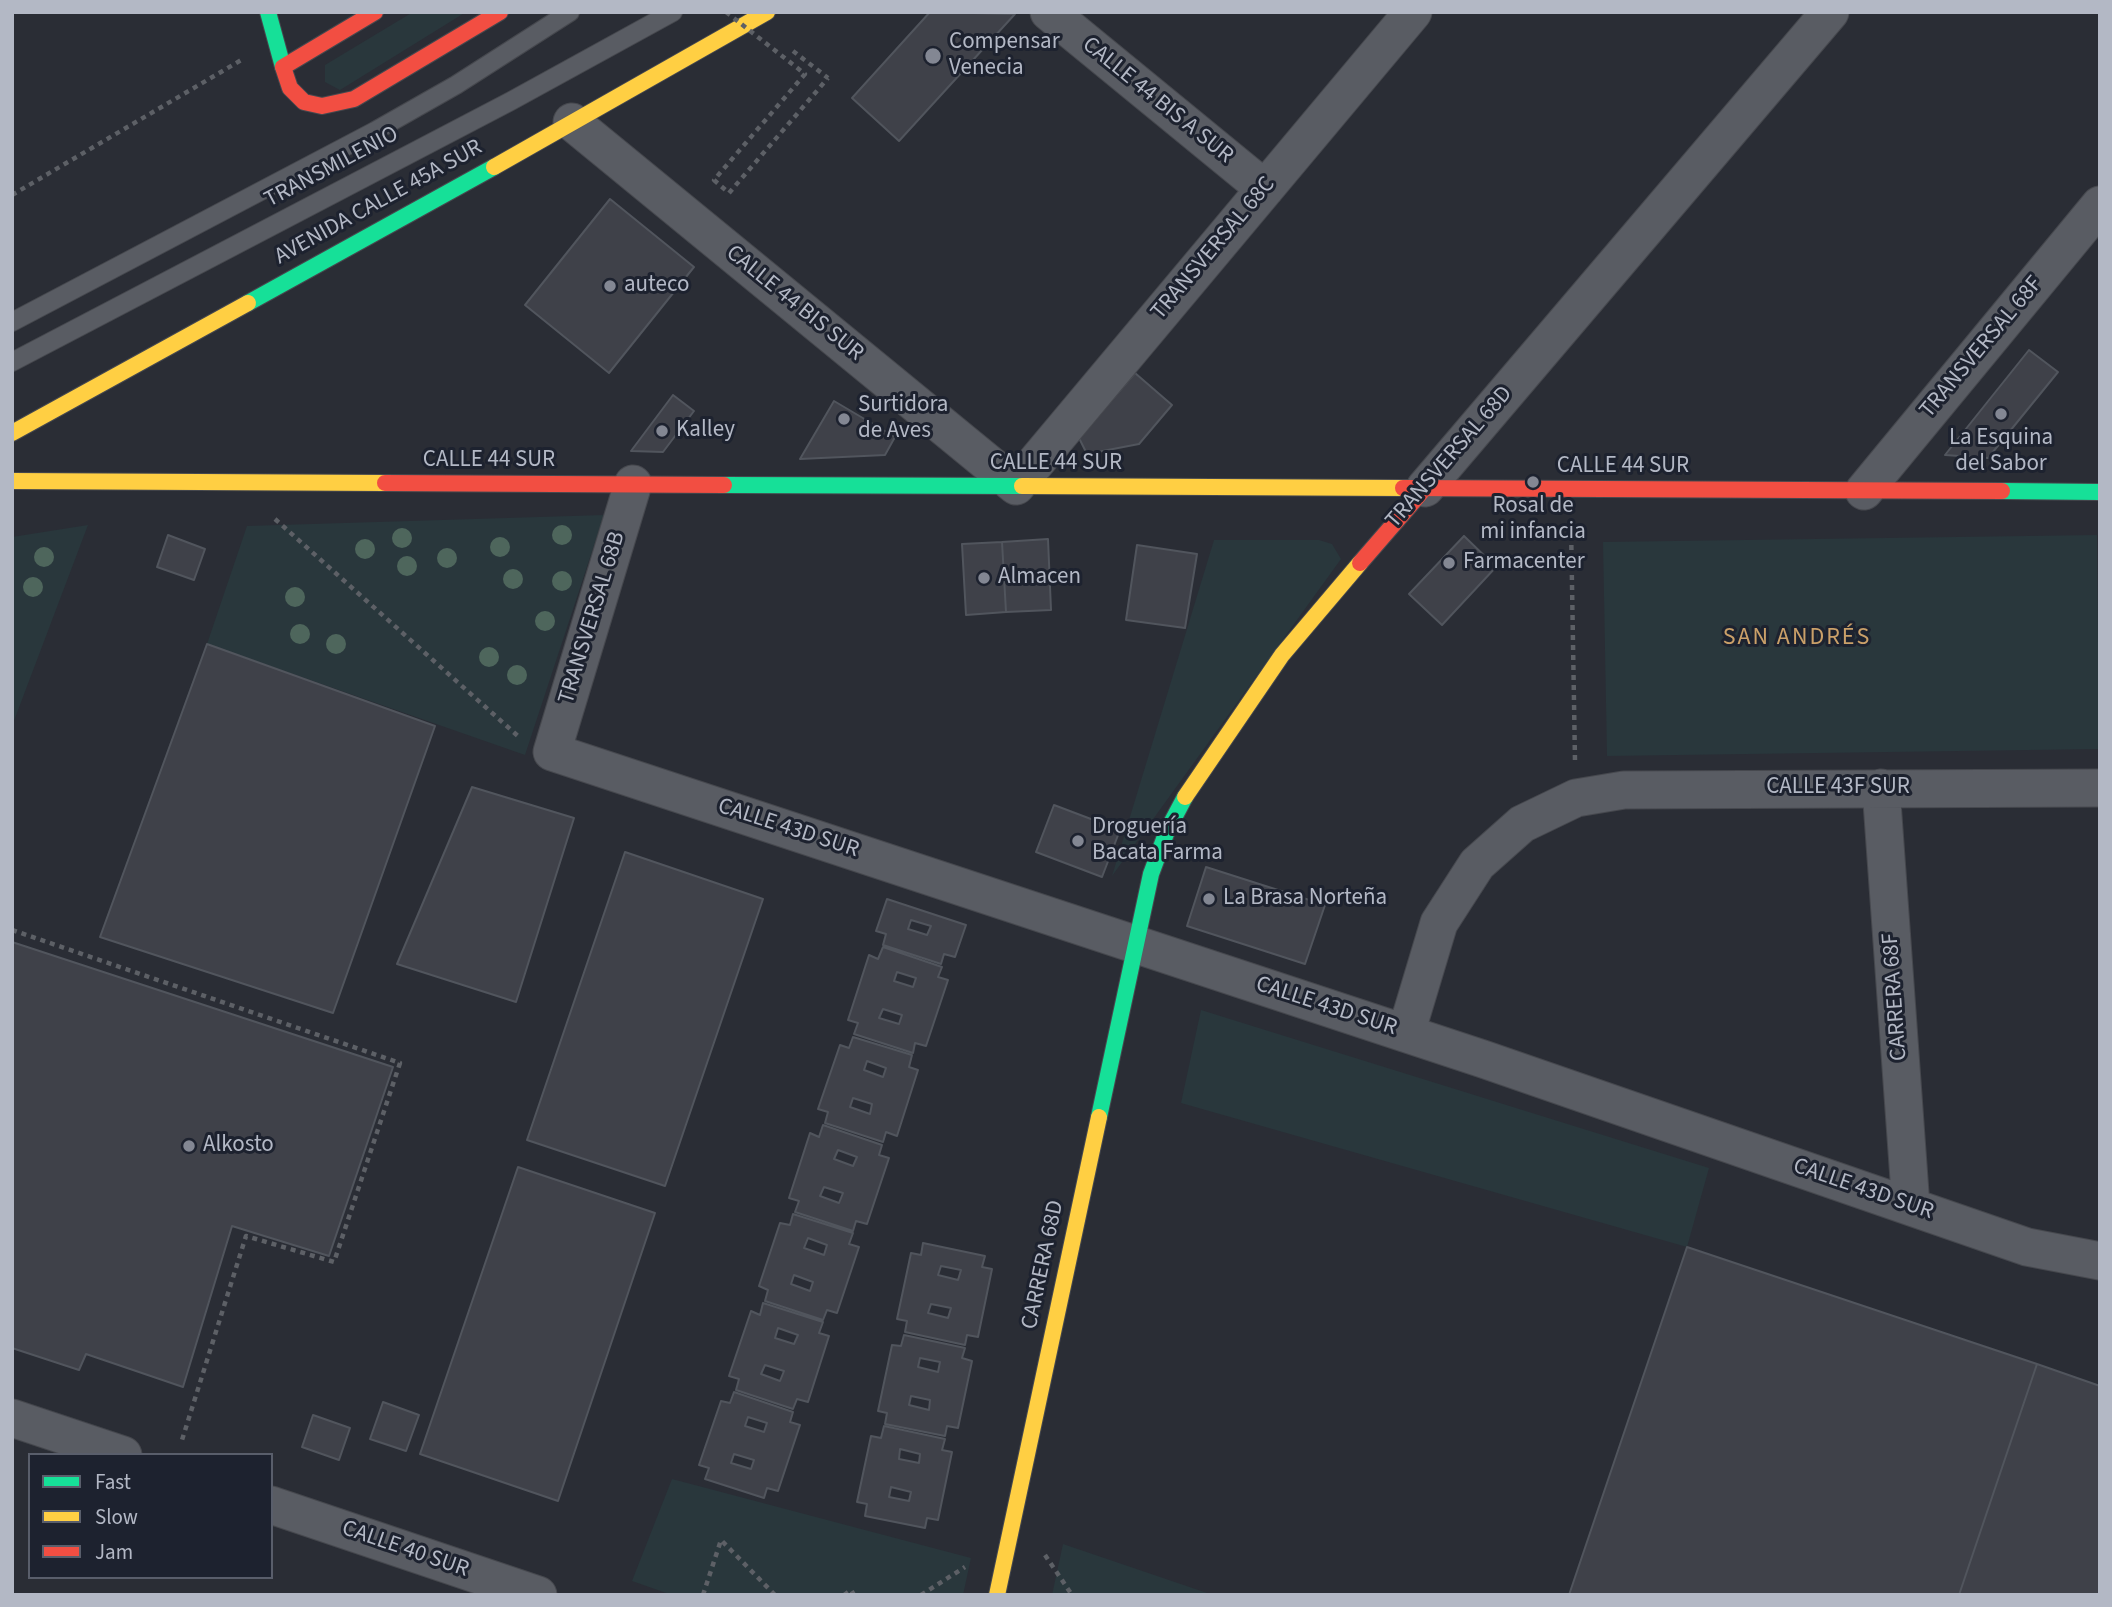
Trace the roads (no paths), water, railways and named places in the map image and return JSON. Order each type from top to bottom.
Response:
[{"type":"main road","points":[[268,12],[290,88],[304,103],[322,106],[354,99],[500,12]]},
{"type":"main road","points":[[283,67],[375,12]]},
{"type":"main road","name":"AVENIDA CALLE 45A SUR","points":[[12,433],[766,12]]},
{"type":"main road","name":"CALLE 44 SUR","points":[[12,481],[2100,492]]},
{"type":"main road","name":"TRANSVERSAL 68D","points":[[1136,944],[1151,874],[1167,831],[1194,779],[1282,655],[1425,488]]},
{"type":"main road","name":"CARRERA 68D","points":[[997,1595],[1136,944]]},
{"type":"street","name":"CALLE 44 BIS A SUR","points":[[1049,12],[1265,189]]},
{"type":"street","name":"TRANSVERSAL 68C","points":[[1016,486],[1413,12]]},
{"type":"street","name":"TRANSVERSAL 68D","points":[[1425,488],[1830,12]]},
{"type":"street","name":"CALLE 44 BIS SUR","points":[[572,122],[1016,486]]},
{"type":"street","name":"TRANSVERSAL 68F","points":[[1864,491],[2100,205]]},
{"type":"street","name":"TRANSVERSAL 68B","points":[[540,749],[633,484]]},
{"type":"street","name":"CALLE 43D SUR","points":[[540,749],[1406,1033],[2027,1247],[2100,1261]]},
{"type":"street","name":"CARRERA 68F","points":[[1881,788],[1911,1207]]},
{"type":"street","name":"CALLE 43F SUR","points":[[1406,1033],[1439,923],[1477,864],[1522,824],[1576,798],[1624,790],[2100,788]]},
{"type":"street","points":[[12,1418],[116,1453]]},
{"type":"street","name":"CALLE 40 SUR","points":[[273,1506],[538,1595]]},
{"type":"lane","name":"TRANSMILENIO","points":[[12,322],[375,131],[456,85],[569,12]]},
{"type":"lane","name":"TRANSMILENIO","points":[[12,362],[437,140],[673,12]]},
{"type":"place","name":"Compensar Venecia","points":[[933,56]]},
{"type":"place","name":"auteco","points":[[610,286]]},
{"type":"place","name":"La Esquina del Sabor","points":[[2001,414]]},
{"type":"place","name":"Surtidora de Aves","points":[[844,419]]},
{"type":"place","name":"Kalley","points":[[662,431]]},
{"type":"place","name":"Rosal de mi infancia","points":[[1533,482]]},
{"type":"place","name":"Farmacenter","points":[[1449,563]]},
{"type":"place","name":"Almacen","points":[[984,578]]},
{"type":"place","name":"Droguería Bacata Farma","points":[[1078,841]]},
{"type":"place","name":"La Brasa Norteña","points":[[1209,899]]},
{"type":"place","name":"Alkosto","points":[[189,1146]]},
{"type":"district","name":"SAN ANDRÉS","points":[[1797,639]]}]
